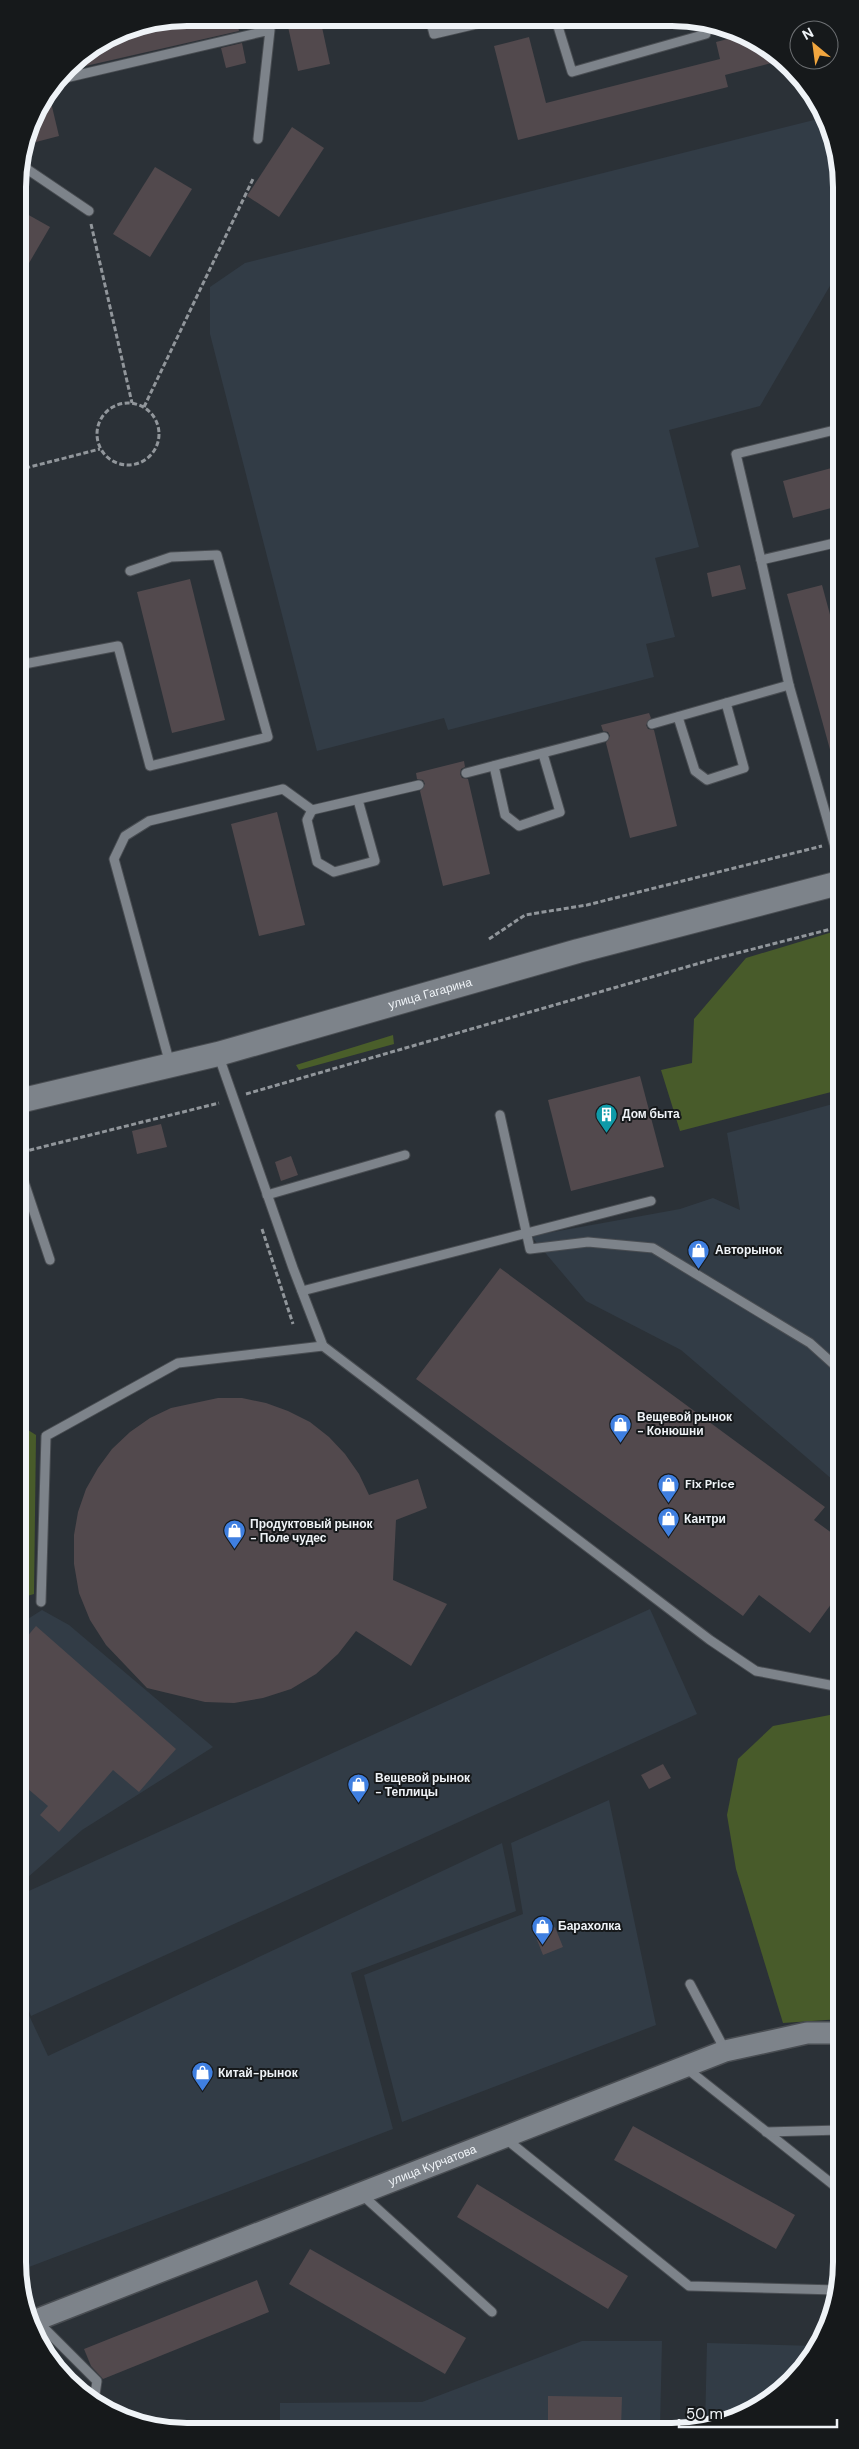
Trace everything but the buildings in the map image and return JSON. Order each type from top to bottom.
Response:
[{"type":"main road","name":"улица Гагарина","points":[[27,1099],[218,1054],[578,951],[833,885]]},
{"type":"main road","points":[[808,892],[833,895]]},
{"type":"street","name":"улица Курчатова","points":[[38,2319],[725,2050],[807,2033],[832,2032]]},
{"type":"lane","points":[[432,26],[434,34],[469,26]]},
{"type":"lane","points":[[558,26],[572,72],[706,34],[705,29]]},
{"type":"lane","points":[[69,77],[270,30],[258,139]]},
{"type":"lane","points":[[28,170],[89,211]]},
{"type":"lane","points":[[833,430],[736,454],[790,685],[833,838]]},
{"type":"lane","points":[[762,560],[833,544]]},
{"type":"lane","points":[[27,664],[118,646],[150,766],[268,737],[218,555],[171,557],[130,571]]},
{"type":"lane","points":[[652,724],[790,685]]},
{"type":"lane","points":[[678,717],[695,771],[707,780],[744,768],[726,703]]},
{"type":"lane","points":[[466,773],[604,737]]},
{"type":"lane","points":[[494,766],[505,815],[519,826],[560,812],[543,754]]},
{"type":"lane","points":[[170,1066],[114,859],[125,836],[149,821],[283,789],[312,810],[419,785]]},
{"type":"lane","points":[[312,810],[307,820],[317,862],[334,872],[375,861],[358,800]]},
{"type":"lane","points":[[218,1054],[232,1098],[323,1346],[710,1640],[756,1671],[832,1685]]},
{"type":"lane","points":[[500,1115],[530,1250],[588,1242],[654,1248],[810,1343],[832,1363]]},
{"type":"lane","points":[[267,1195],[404,1155]]},
{"type":"lane","points":[[27,1190],[50,1260]]},
{"type":"lane","points":[[302,1291],[651,1201]]},
{"type":"lane","points":[[40,1602],[46,1436],[178,1363],[323,1346]]},
{"type":"lane","points":[[690,1984],[725,2050]]},
{"type":"lane","points":[[684,2067],[832,2184]]},
{"type":"lane","points":[[766,2132],[832,2130]]},
{"type":"lane","points":[[503,2137],[689,2286],[830,2290]]},
{"type":"lane","points":[[360,2193],[492,2312]]},
{"type":"lane","points":[[42,2330],[97,2381],[95,2393]]},
{"type":"path","points":[[144,407],[253,178]]},
{"type":"path","points":[[89,211],[132,403]]},
{"type":"path","points":[[132,403],[144,407],[154,416],[159,425],[159,441],[152,455],[144,462],[123,465],[113,462],[100,449],[96,436],[102,417],[118,404],[132,403]]},
{"type":"path","points":[[27,468],[100,449]]},
{"type":"path","points":[[490,939],[525,915],[587,905],[833,843]]},
{"type":"path","points":[[27,1150],[218,1102],[714,959],[833,929]]},
{"type":"path","points":[[218,1102],[222,1111]]},
{"type":"path","points":[[259,1222],[293,1324]]},
{"type":"shaded area","points":[[817,119],[830,156],[833,188],[833,281],[760,406],[669,430],[699,547],[655,558],[675,637],[646,644],[654,677],[448,730],[444,718],[317,751],[210,334],[210,287],[245,263]]},
{"type":"shaded area","name":"Авторынок","points":[[833,1104],[832,1479],[681,1350],[586,1301],[531,1236],[680,1209],[713,1198],[740,1210],[727,1133]]},
{"type":"shaded area","name":"Вещевой рынок - Теплицы","points":[[650,1609],[697,1714],[31,2016],[26,2005],[26,1892]]},
{"type":"shaded area","points":[[42,1610],[69,1625],[213,1747],[82,1830],[26,1879],[26,1620]]},
{"type":"shaded area","name":"Барахолка","points":[[609,1800],[656,2025],[402,2122],[364,1975],[523,1914],[511,1843]]},
{"type":"shaded area","name":"Китай-рынок","points":[[502,1843],[516,1911],[351,1973],[393,2129],[27,2268],[26,2009],[48,2056]]},
{"type":"shaded area","points":[[582,2341],[662,2341],[660,2423],[280,2423],[280,2403],[422,2402]]},
{"type":"shaded area","points":[[707,2343],[809,2346],[793,2368],[770,2389],[752,2401],[733,2410],[705,2419]]},
{"type":"green space","points":[[833,932],[833,1092],[680,1131],[661,1070],[692,1063],[694,1019],[746,958]]},
{"type":"green space","points":[[393,1035],[394,1044],[299,1070],[296,1065]]},
{"type":"green space","points":[[26,1429],[36,1435],[34,1594],[26,1596]]},
{"type":"green space","points":[[832,1715],[832,2020],[783,2023],[736,1869],[727,1815],[738,1759],[773,1726]]},
{"type":"place","name":"Дом быта","points":[[606,1133]]},
{"type":"place","name":"Авторынок","points":[[699,1269]]},
{"type":"place","name":"Вещевой рынок - Конюшни","points":[[621,1443]]},
{"type":"place","name":"Fix Price","points":[[669,1503]]},
{"type":"place","name":"Кантри","points":[[668,1538]]},
{"type":"place","name":"Продуктовый рынок - Поле чудес","points":[[234,1550]]},
{"type":"place","name":"Вещевой рынок - Теплицы","points":[[359,1804]]},
{"type":"place","name":"Барахолка","points":[[542,1945]]},
{"type":"place","name":"Китай-рынок","points":[[202,2092]]}]
